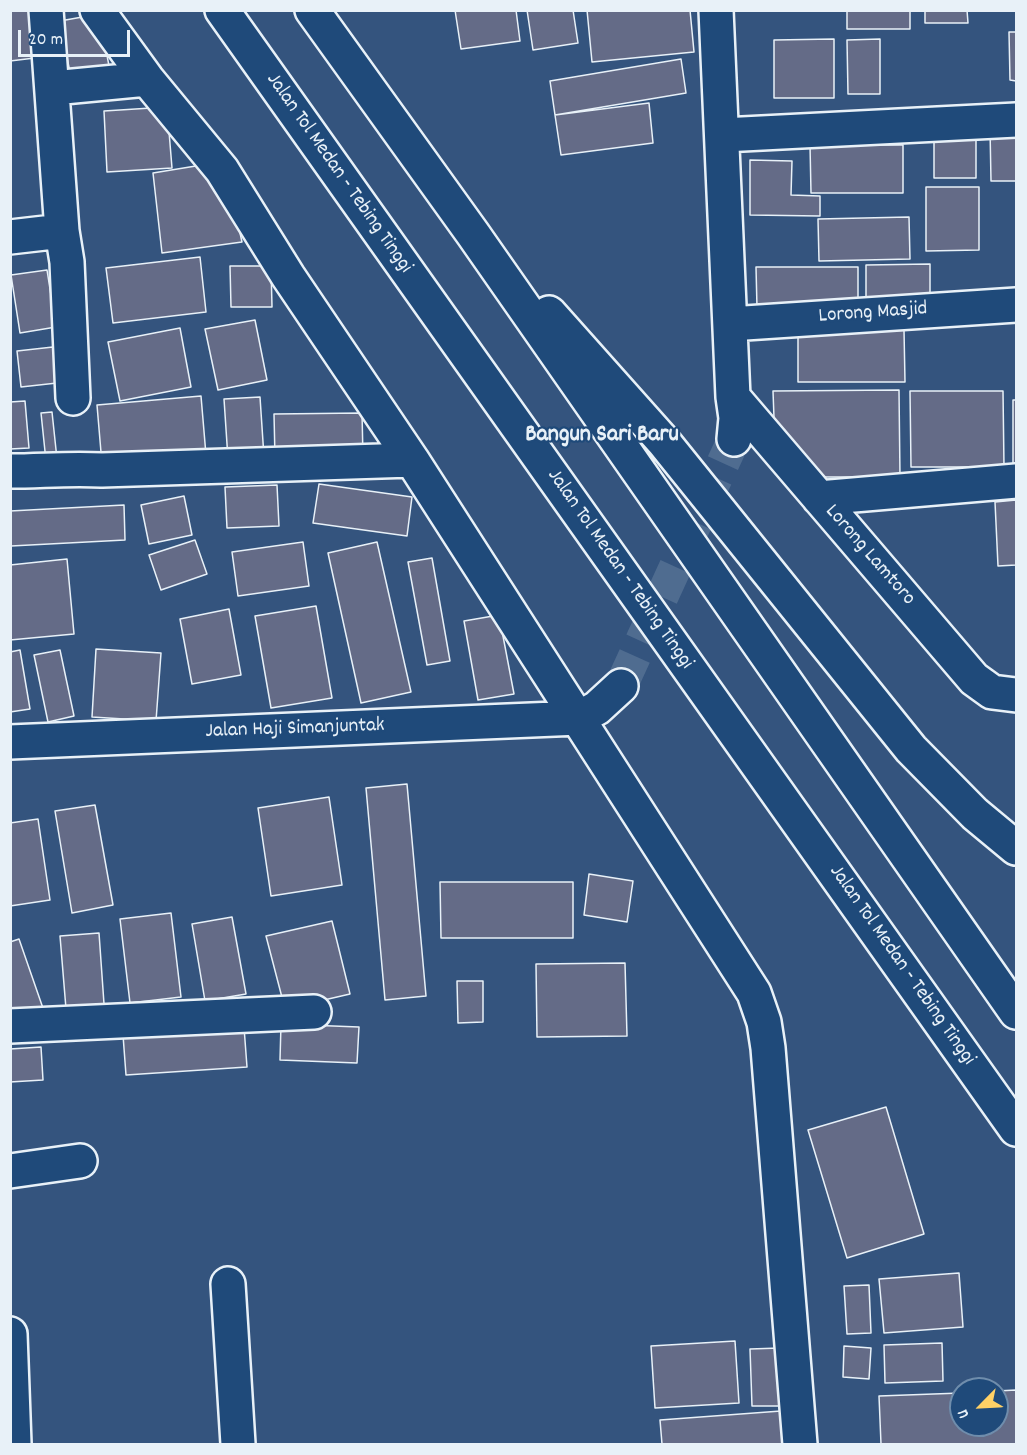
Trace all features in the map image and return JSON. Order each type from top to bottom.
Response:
[{"type":"main road","points":[[46,10],[62,231],[67,262],[73,398]]},
{"type":"main road","points":[[97,10],[147,79],[222,170],[288,276],[412,460],[579,718],[754,993],[764,1022],[800,1444]]},
{"type":"main road","name":"Jalan Tol Medan - Tebing Tinggi","points":[[222,10],[1017,1129]]},
{"type":"main road","points":[[312,10],[473,234],[1017,1012]]},
{"type":"main road","points":[[716,10],[733,398],[736,418],[735,439]]},
{"type":"main road","points":[[53,88],[147,79]]},
{"type":"main road","points":[[723,135],[1017,120]]},
{"type":"main road","points":[[10,237],[62,231]]},
{"type":"main road","points":[[473,234],[553,317],[663,441],[911,748],[975,814],[1017,848]]},
{"type":"main road","name":"Lorong Masjid","points":[[730,324],[1017,305]]},
{"type":"main road","name":"Lorong Lamtoro","points":[[733,398],[974,679],[992,692],[1017,695]]},
{"type":"main road","points":[[10,471],[412,460]]},
{"type":"main road","points":[[819,498],[1017,481]]},
{"type":"main road","points":[[579,718],[597,708],[621,686]]},
{"type":"main road","name":"Jalan Haji Simanjuntak","points":[[10,742],[579,718]]},
{"type":"main road","points":[[10,1026],[314,1012]]},
{"type":"main road","points":[[10,1171],[80,1161]]},
{"type":"main road","points":[[228,1284],[238,1444]]},
{"type":"main road","points":[[10,1334],[14,1444]]},
{"type":"building","points":[[10,10],[37,10],[43,57],[10,61]]},
{"type":"building","points":[[455,10],[516,10],[520,41],[461,49]]},
{"type":"building","points":[[527,10],[573,10],[578,43],[533,50]]},
{"type":"building","points":[[587,10],[690,10],[694,52],[592,62]]},
{"type":"building","points":[[847,10],[910,10],[910,29],[847,29]]},
{"type":"building","points":[[925,10],[967,10],[968,23],[925,23]]},
{"type":"building","points":[[99,14],[110,71],[71,78],[60,21]]},
{"type":"building","points":[[1009,32],[1016,32],[1016,81],[1010,80]]},
{"type":"building","points":[[834,39],[834,98],[774,98],[774,40]]},
{"type":"building","points":[[880,39],[880,94],[848,94],[847,40]]},
{"type":"building","points":[[681,59],[686,93],[555,115],[550,81]]},
{"type":"building","points":[[649,103],[653,143],[561,155],[555,115]]},
{"type":"building","points":[[167,107],[172,168],[107,172],[104,111]]},
{"type":"building","points":[[990,129],[1016,129],[1016,181],[991,181]]},
{"type":"building","points":[[934,137],[976,137],[976,178],[934,178]]},
{"type":"building","points":[[810,145],[903,145],[903,193],[811,193]]},
{"type":"building","points":[[750,160],[792,161],[791,195],[820,196],[820,216],[750,215]]},
{"type":"building","points":[[208,164],[231,192],[242,242],[162,253],[153,173]]},
{"type":"building","points":[[926,187],[979,187],[979,250],[926,251]]},
{"type":"building","points":[[909,217],[910,259],[819,261],[818,219]]},
{"type":"building","points":[[200,257],[206,312],[113,323],[106,268]]},
{"type":"building","points":[[930,264],[930,297],[866,298],[866,265]]},
{"type":"building","points":[[230,266],[271,266],[272,307],[231,307]]},
{"type":"building","points":[[756,267],[858,267],[858,308],[757,308]]},
{"type":"building","points":[[47,270],[56,327],[20,333],[11,275]]},
{"type":"building","points":[[255,320],[267,380],[218,390],[205,329]]},
{"type":"building","points":[[180,328],[191,387],[120,401],[108,342]]},
{"type":"building","points":[[798,330],[904,330],[905,382],[798,382]]},
{"type":"building","points":[[53,347],[57,383],[21,387],[17,351]]},
{"type":"building","points":[[899,390],[900,477],[821,477],[774,418],[773,391]]},
{"type":"building","points":[[910,391],[1003,391],[1004,467],[911,467]]},
{"type":"building","points":[[201,396],[206,455],[102,464],[97,405]]},
{"type":"building","points":[[260,397],[264,457],[228,459],[224,399]]},
{"type":"building","points":[[1013,400],[1016,400],[1016,467],[1013,467]]},
{"type":"building","points":[[25,401],[29,448],[10,449],[10,402]]},
{"type":"building","points":[[52,412],[57,459],[46,461],[41,413]]},
{"type":"building","points":[[362,413],[363,457],[275,458],[274,414]]},
{"type":"building","points":[[319,484],[412,497],[407,536],[313,523]]},
{"type":"building","points":[[277,485],[279,526],[227,528],[225,487]]},
{"type":"building","points":[[184,496],[192,535],[149,544],[141,505]]},
{"type":"building","points":[[1016,500],[1016,565],[998,566],[995,502]]},
{"type":"building","points":[[124,505],[125,540],[11,546],[10,511]]},
{"type":"building","points":[[195,540],[207,574],[161,590],[149,555]]},
{"type":"building","points":[[303,542],[309,586],[238,596],[232,552]]},
{"type":"building","points":[[377,542],[411,692],[361,703],[328,553]]},
{"type":"building","points":[[432,558],[450,661],[427,665],[408,562]]},
{"type":"building","points":[[67,559],[74,634],[10,640],[10,565]]},
{"type":"building","points":[[316,606],[332,698],[271,708],[255,616]]},
{"type":"building","points":[[229,609],[241,675],[192,684],[180,619]]},
{"type":"building","points":[[499,615],[514,694],[478,700],[464,621]]},
{"type":"building","points":[[96,649],[161,653],[156,721],[92,717]]},
{"type":"building","points":[[20,650],[30,709],[10,712],[10,652]]},
{"type":"building","points":[[60,650],[74,716],[48,722],[34,655]]},
{"type":"building","points":[[407,784],[426,996],[385,1000],[366,788]]},
{"type":"building","points":[[329,797],[342,885],[271,896],[258,808]]},
{"type":"building","points":[[95,805],[113,905],[72,913],[55,811]]},
{"type":"building","points":[[38,819],[50,900],[10,906],[10,823]]},
{"type":"building","points":[[589,874],[633,881],[627,922],[584,915]]},
{"type":"building","points":[[440,882],[573,882],[573,938],[441,938]]},
{"type":"building","points":[[171,913],[181,997],[130,1003],[120,919]]},
{"type":"building","points":[[232,917],[246,994],[205,1001],[192,924]]},
{"type":"building","points":[[332,921],[350,994],[285,1009],[266,936]]},
{"type":"building","points":[[99,933],[105,1018],[67,1021],[60,936]]},
{"type":"building","points":[[19,939],[45,1014],[10,1011],[10,942]]},
{"type":"building","points":[[625,963],[627,1036],[537,1037],[536,964]]},
{"type":"building","points":[[457,981],[483,981],[483,1022],[458,1023]]},
{"type":"building","points":[[281,1024],[359,1027],[357,1063],[280,1060]]},
{"type":"building","points":[[244,1027],[247,1067],[126,1075],[123,1035]]},
{"type":"building","points":[[41,1047],[43,1080],[10,1082],[10,1049]]},
{"type":"building","points":[[886,1107],[924,1234],[847,1258],[808,1130]]},
{"type":"building","points":[[959,1273],[963,1327],[884,1333],[879,1279]]},
{"type":"building","points":[[869,1285],[871,1333],[847,1334],[844,1286]]},
{"type":"building","points":[[735,1341],[739,1403],[655,1408],[651,1346]]},
{"type":"building","points":[[942,1343],[943,1381],[885,1383],[884,1345]]},
{"type":"building","points":[[844,1346],[871,1348],[869,1379],[843,1377]]},
{"type":"building","points":[[780,1348],[782,1406],[752,1406],[750,1349]]},
{"type":"building","points":[[1009,1390],[1016,1390],[1016,1444],[881,1444],[879,1396],[949,1393],[949,1437],[1009,1437]]},
{"type":"building","points":[[781,1411],[783,1444],[662,1444],[660,1420]]},
{"type":"tunnel","points":[[621,686],[734,439]]},
{"type":"district","name":"Bangun Sari Baru","points":[[602,437]]}]
